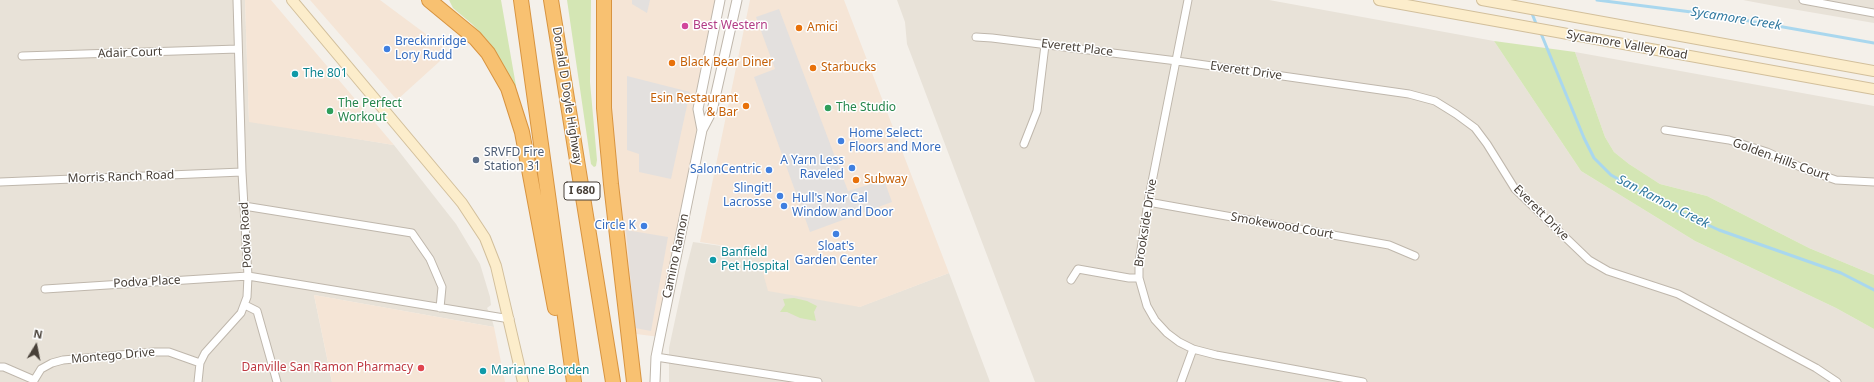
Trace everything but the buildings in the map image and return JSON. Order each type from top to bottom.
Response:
[{"type":"highway","points":[[429,0],[475,38],[488,53],[508,88],[515,106],[528,160],[553,302],[568,342]]},
{"type":"highway","name":"I 680","points":[[521,0],[574,382]]},
{"type":"highway","name":"Donald D Doyle Highway","points":[[551,0],[613,382]]},
{"type":"highway","points":[[604,0],[603,75],[605,116],[611,184],[634,382]]},
{"type":"main road","points":[[292,0],[462,203],[485,238],[491,251],[510,319],[523,382]]},
{"type":"main road","name":"Sycamore Valley Road","points":[[1379,0],[1874,89]]},
{"type":"main road","name":"Sycamore Valley Road","points":[[1482,0],[1874,71]]},
{"type":"street","name":"Podva Road","points":[[237,0],[242,172],[248,276],[510,319]]},
{"type":"street","name":"Camino Ramon","points":[[702,130],[698,109],[720,0]]},
{"type":"street","name":"Camino Ramon","points":[[655,382],[656,357],[702,130],[712,111],[737,0]]},
{"type":"street","name":"Brookside Drive","points":[[1188,0],[1148,202],[1139,263],[1139,278],[1147,306],[1155,320],[1167,333],[1179,342],[1193,349],[1216,355],[1363,382]]},
{"type":"street","points":[[1803,0],[1874,13]]},
{"type":"street","name":"Everett Place","points":[[976,37],[1045,44],[1177,61]]},
{"type":"street","points":[[1024,144],[1037,111],[1045,44]]},
{"type":"street","name":"Adair Court","points":[[22,56],[238,49]]},
{"type":"street","name":"Everett Drive","points":[[1177,61],[1409,94],[1435,101],[1475,128],[1487,144],[1515,190],[1589,260],[1608,271],[1678,294],[1816,368],[1837,382]]},
{"type":"street","name":"Golden Hills Court","points":[[1665,130],[1729,140],[1767,152],[1807,170],[1836,180],[1874,182]]},
{"type":"street","name":"Morris Ranch Road","points":[[0,182],[242,172]]},
{"type":"street","name":"Smokewood Court","points":[[1148,202],[1389,245],[1414,256]]},
{"type":"street","points":[[244,206],[412,233],[430,259],[442,287],[440,308]]},
{"type":"street","points":[[1071,280],[1078,269],[1129,278],[1139,278]]},
{"type":"street","points":[[198,382],[200,363],[205,353],[236,319],[245,305],[248,276]]},
{"type":"street","name":"Podva Place","points":[[45,289],[248,276]]},
{"type":"street","points":[[245,305],[257,311],[277,382]]},
{"type":"street","points":[[1181,382],[1193,349]]},
{"type":"street","name":"Montego Drive","points":[[34,381],[41,369],[63,360],[169,352],[200,363]]},
{"type":"street","points":[[656,357],[818,382]]},
{"type":"street","points":[[0,367],[4,367],[34,381]]},
{"type":"shaded area","points":[[0,0],[245,0],[249,121],[394,145],[456,224],[480,264],[490,297],[491,305],[487,308],[494,327],[314,295],[332,382],[0,382]]},
{"type":"shaded area","points":[[245,0],[271,0],[394,145],[249,122]]},
{"type":"shaded area","points":[[310,0],[380,0],[450,52],[397,100]]},
{"type":"shaded area","points":[[604,0],[720,0],[698,109],[702,130],[660,337],[628,333],[611,184]]},
{"type":"shaded area","points":[[632,0],[650,0],[647,13],[632,4]]},
{"type":"shaded area","points":[[750,0],[844,0],[949,273],[860,307],[768,291],[757,251],[700,242]]},
{"type":"shaded area","points":[[897,0],[1269,0],[1494,41],[1581,171],[1695,241],[1836,308],[1874,329],[1874,382],[1035,382],[907,44],[905,22]]},
{"type":"shaded area","points":[[1743,0],[1874,0],[1874,23],[1780,7]]},
{"type":"shaded area","points":[[779,9],[848,191],[884,180],[892,202],[810,232],[754,77],[775,69],[756,17]]},
{"type":"shaded area","points":[[1575,52],[1874,106],[1874,275],[1809,248],[1707,196],[1660,184],[1629,164],[1614,152],[1605,137]]},
{"type":"shaded area","points":[[627,76],[690,92],[671,179],[639,172],[639,154],[627,150]]},
{"type":"shaded area","points":[[626,230],[668,237],[651,331],[635,328]]},
{"type":"shaded area","points":[[693,242],[757,251],[859,307],[949,273],[990,382],[669,382],[669,348]]},
{"type":"shaded area","points":[[314,295],[494,327],[505,382],[332,382]]},
{"type":"green space","points":[[449,0],[501,0],[516,86],[513,85],[504,66],[489,42],[472,24],[453,8]]},
{"type":"green space","points":[[567,0],[591,0],[590,82],[597,160],[596,166],[594,167],[591,164]]},
{"type":"green space","points":[[1494,41],[1575,52],[1605,137],[1614,152],[1629,164],[1660,184],[1707,196],[1809,248],[1874,275],[1874,329],[1836,308],[1695,241],[1581,171]]},
{"type":"green space","points":[[794,298],[807,301],[817,306],[814,312],[816,321],[800,318],[787,312],[780,312],[785,305],[783,299]]},
{"type":"waterway","name":"Sycamore Creek","points":[[1597,0],[1715,15],[1874,43]]},
{"type":"waterway","name":"San Ramon Creek","points":[[1531,11],[1537,26]]},
{"type":"waterway","name":"San Ramon Creek","points":[[1540,31],[1584,138],[1594,158],[1611,175],[1664,205],[1719,230],[1841,273],[1874,290]]},
{"type":"place","name":"Best Western","points":[[685,26]]},
{"type":"place","name":"Amici","points":[[799,28]]},
{"type":"place","name":"Breckinridge Lory Rudd","points":[[387,49]]},
{"type":"place","name":"Black Bear Diner","points":[[672,63]]},
{"type":"place","name":"Starbucks","points":[[813,68]]},
{"type":"place","name":"The 801","points":[[295,74]]},
{"type":"place","name":"Esin Restaurant & Bar","points":[[746,106]]},
{"type":"place","name":"The Studio","points":[[828,108]]},
{"type":"place","name":"The Perfect Workout","points":[[330,111]]},
{"type":"place","name":"Home Select: Floors and More","points":[[841,141]]},
{"type":"place","name":"SRVFD Fire Station 31","points":[[476,160]]},
{"type":"place","name":"A Yarn Less Raveled","points":[[852,168]]},
{"type":"place","name":"SalonCentric","points":[[769,170]]},
{"type":"place","name":"Subway","points":[[856,180]]},
{"type":"place","name":"Slingit! Lacrosse","points":[[780,196]]},
{"type":"place","name":"Hull's Nor Cal Window and Door","points":[[784,206]]},
{"type":"place","name":"Circle K","points":[[644,226]]},
{"type":"place","name":"Sloat's Garden Center","points":[[836,234]]},
{"type":"place","name":"Banfield Pet Hospital","points":[[713,260]]},
{"type":"place","name":"Danville San Ramon Pharmacy","points":[[421,368]]},
{"type":"place","name":"Marianne Borden","points":[[483,371]]}]
